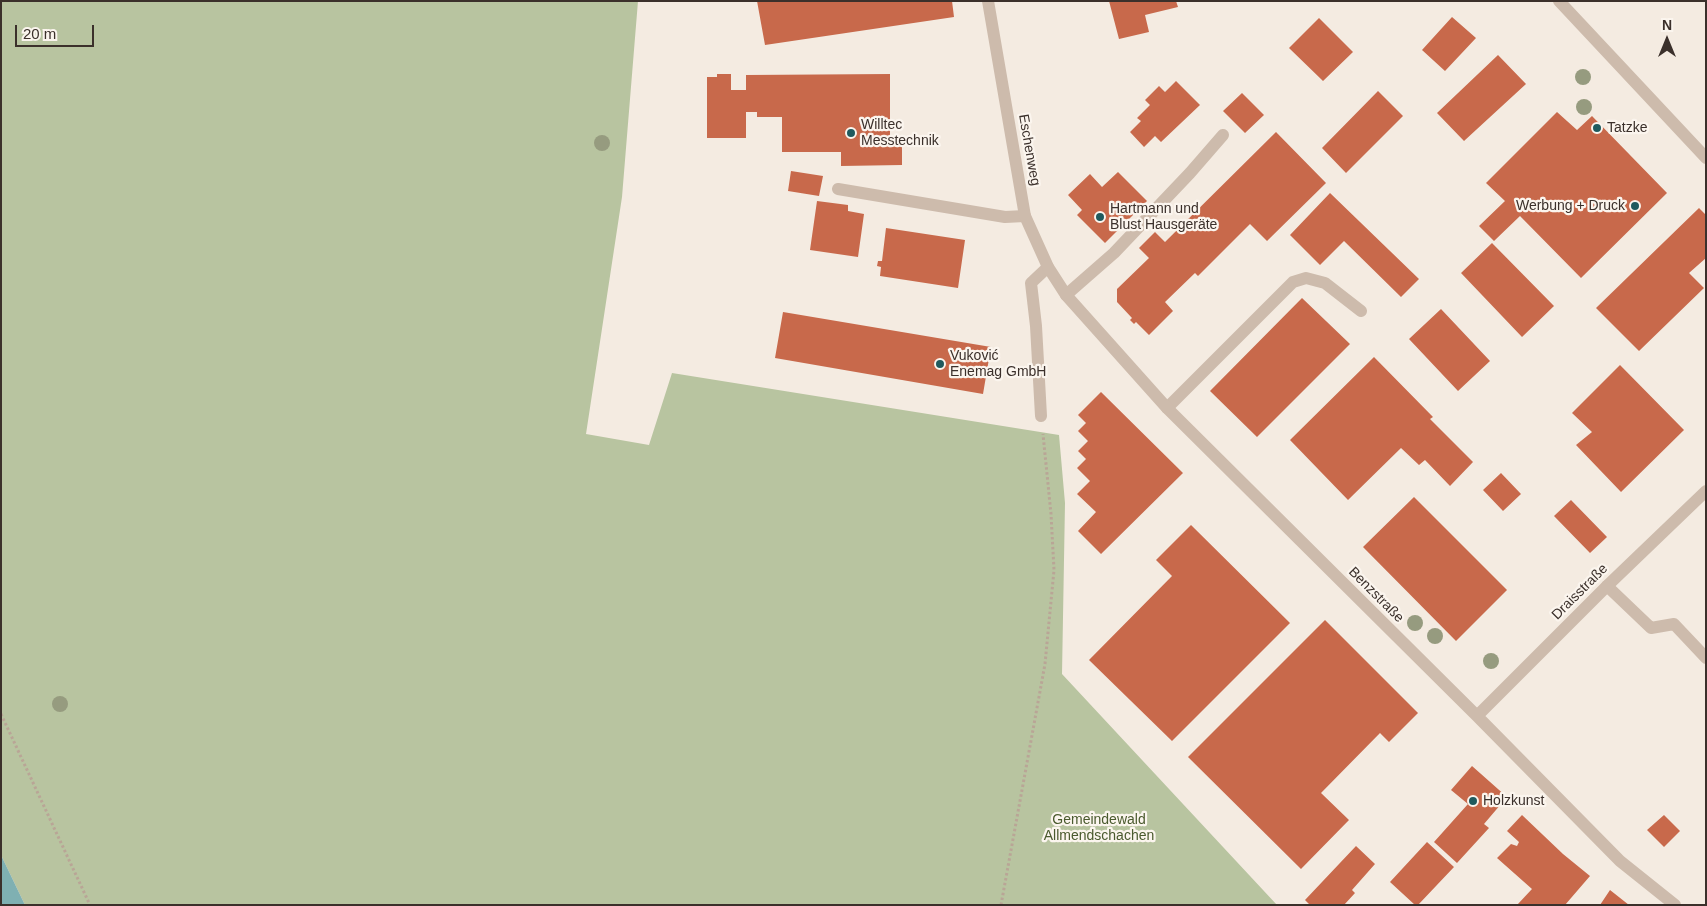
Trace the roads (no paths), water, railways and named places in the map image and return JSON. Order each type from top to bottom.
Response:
[{"type":"street","name":"Eschenweg","points":[[988,1],[1025,216],[1048,267],[1066,295]]},
{"type":"street","points":[[1558,1],[1706,158]]},
{"type":"street","points":[[1066,295],[1114,253],[1190,173],[1223,135]]},
{"type":"street","points":[[838,189],[1005,217],[1025,216]]},
{"type":"street","points":[[1041,416],[1036,326],[1031,283],[1048,267]]},
{"type":"street","points":[[1167,408],[1293,282],[1306,278],[1325,283],[1361,311]]},
{"type":"street","name":"Benzstraße","points":[[1066,295],[1167,408],[1620,861],[1675,905]]},
{"type":"street","name":"Draisstraße","points":[[1477,716],[1606,586],[1706,491]]},
{"type":"street","points":[[1606,586],[1651,628],[1674,624],[1706,658]]},
{"type":"water","points":[[1,855],[25,905],[1,905]]},
{"type":"place","name":"Tatzke","points":[[1597,128]]},
{"type":"place","name":"Willtec Messtechnik","points":[[851,133]]},
{"type":"place","name":"Werbung + Druck","points":[[1635,206]]},
{"type":"place","name":"Hartmann und Blust Hausgeräte","points":[[1100,217]]},
{"type":"place","name":"Vuković Enemag GmbH","points":[[940,364]]},
{"type":"place","name":"Holzkunst","points":[[1473,801]]},
{"type":"park label","name":"Gemeindewald Allmendschachen","points":[[1099,828]]}]
